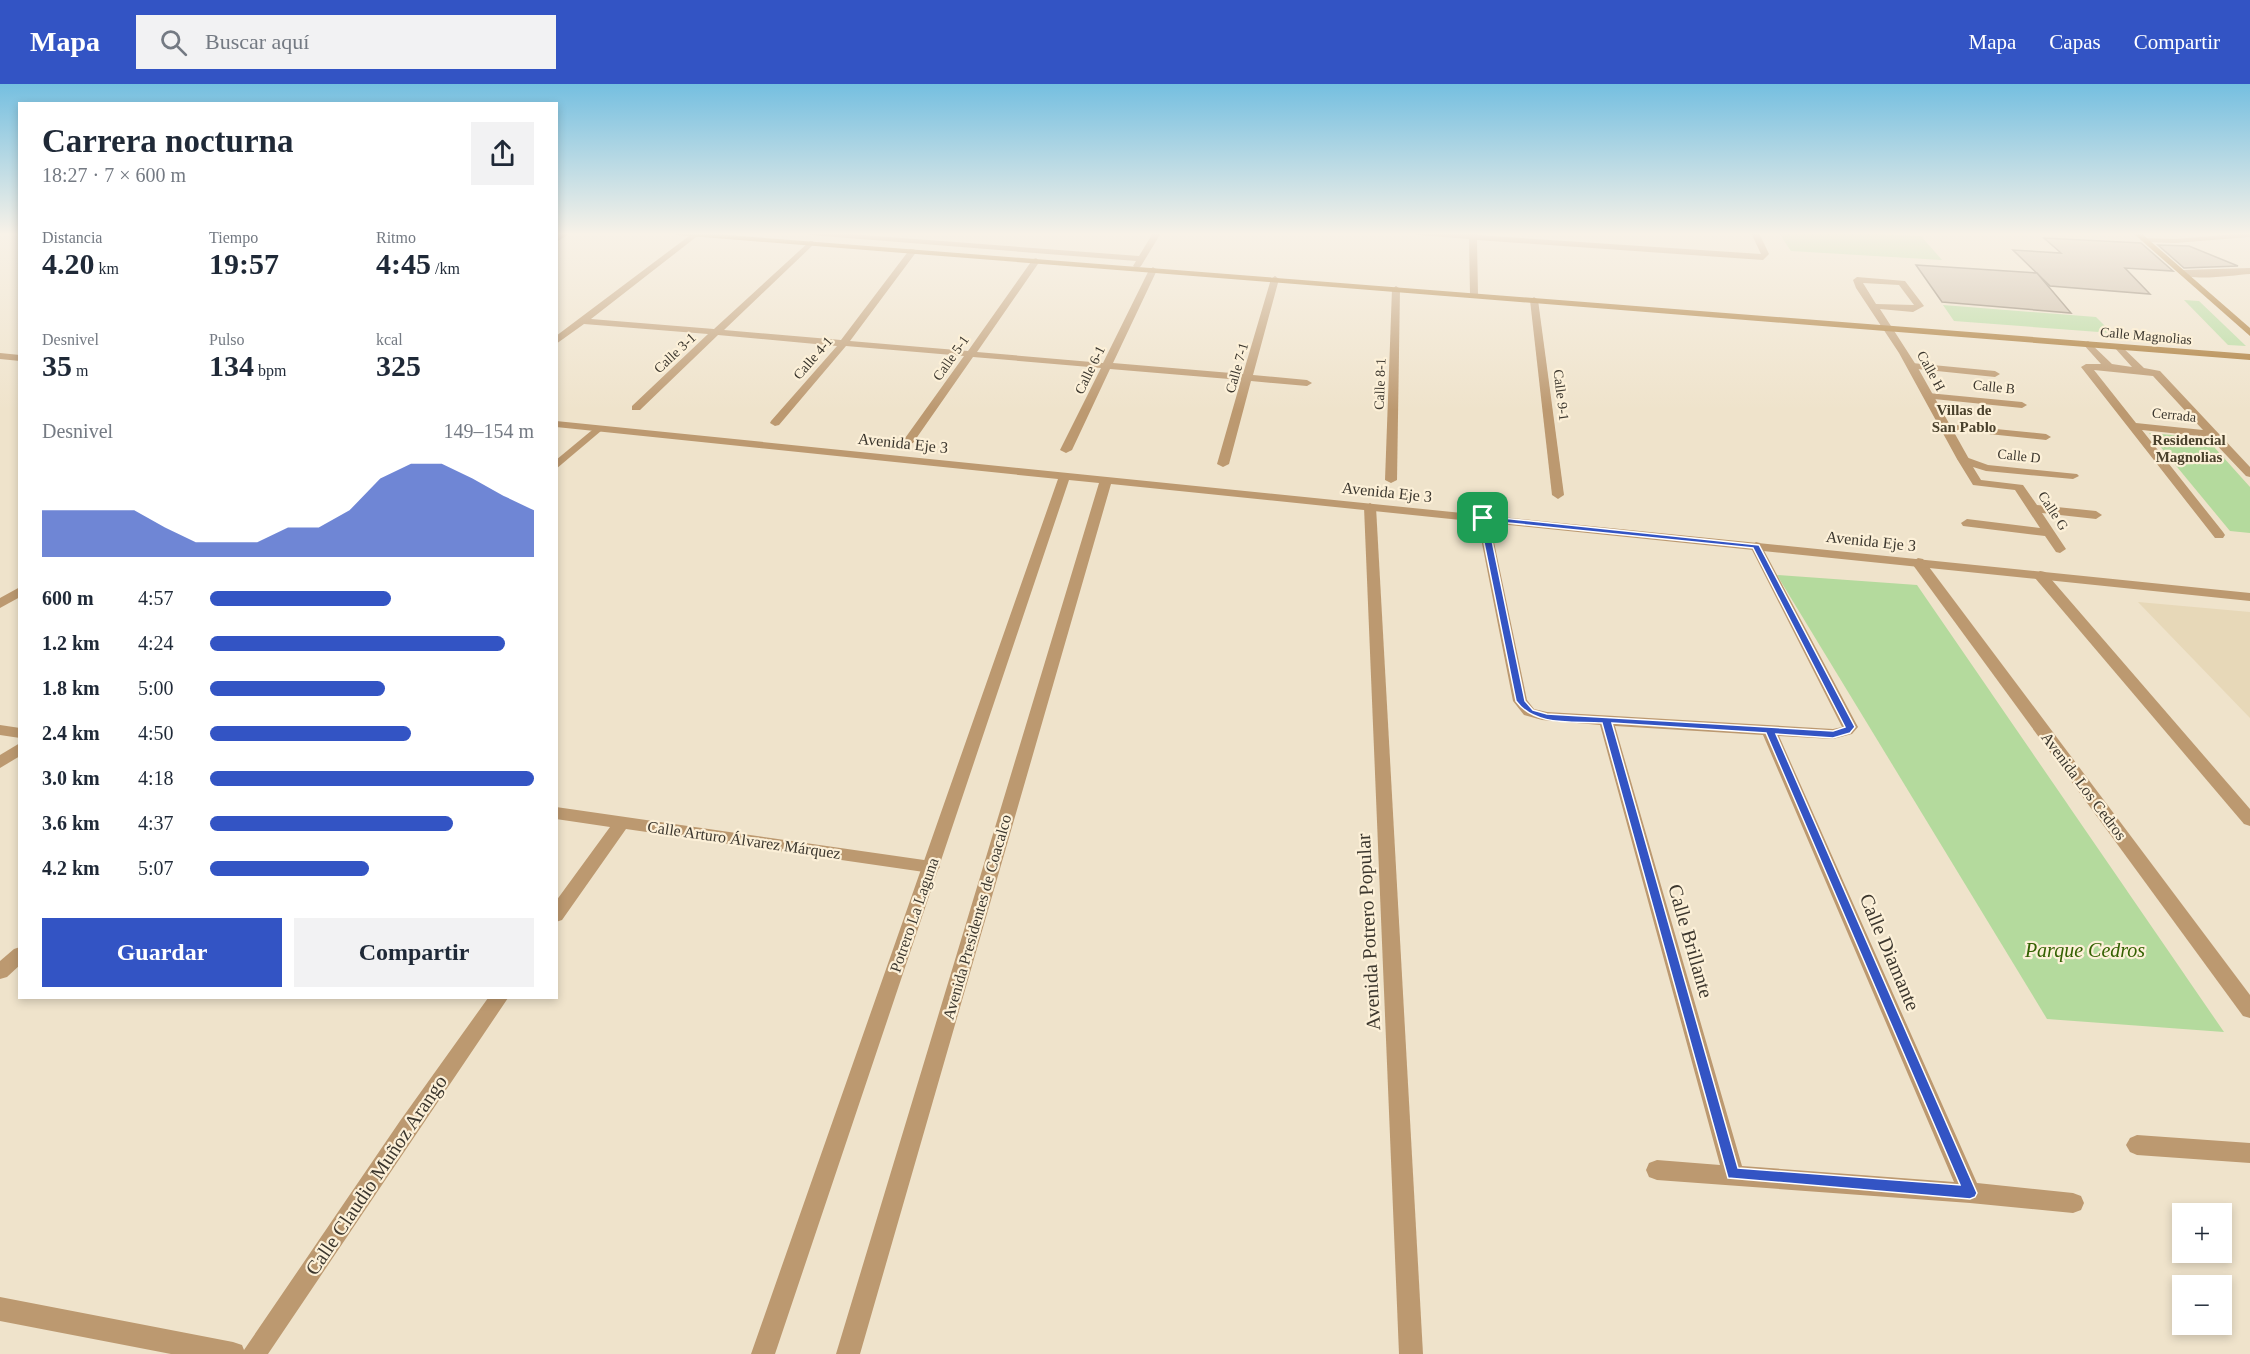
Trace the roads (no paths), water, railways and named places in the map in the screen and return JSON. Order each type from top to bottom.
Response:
[{"type":"main road","name":"Calle Magnolias","points":[[1438,292],[2250,357]]},
{"type":"main road","points":[[2205,292],[2250,333]]},
{"type":"street","points":[[558,340],[621,292]]},
{"type":"street","name":"Calle 3-1","points":[[636,408],[759,292]]},
{"type":"street","name":"Calle 4-1","points":[[775,423],[844,343],[882,292]]},
{"type":"street","name":"Calle 5-1","points":[[909,441],[1014,292]]},
{"type":"street","name":"Calle 6-1","points":[[1066,450],[1142,292]]},
{"type":"street","name":"Calle 7-1","points":[[1223,464],[1272,292]]},
{"type":"street","name":"Calle 8-1","points":[[1391,480],[1396,292]]},
{"type":"street","name":"Calle H","points":[[1863,292],[1890,329],[1963,459]]},
{"type":"street","name":"Calle H","points":[[1872,306],[1913,309],[1919,306],[1909,292]]},
{"type":"street","name":"Calle 9-1","points":[[1534,300],[1558,495]]},
{"type":"street","points":[[584,321],[1307,384]]},
{"type":"street","points":[[2088,344],[2109,367]]},
{"type":"street","points":[[2119,347],[2139,369]]},
{"type":"street","points":[[0,356],[18,358]]},
{"type":"street","points":[[1912,366],[1995,374]]},
{"type":"street","points":[[2219,535],[2086,367],[2139,369],[2158,374],[2250,474]]},
{"type":"street","name":"Calle B","points":[[1928,396],[2022,405]]},
{"type":"street","name":"Avenida Eje 3","points":[[558,424],[2250,597]]},
{"type":"street","name":"Cerrada","points":[[2132,426],[2213,434]]},
{"type":"street","points":[[1945,427],[2046,437]]},
{"type":"street","points":[[558,463],[597,429]]},
{"type":"street","name":"Calle D","points":[[1963,459],[1986,468],[2073,476]]},
{"type":"street","name":"Calle G","points":[[1963,459],[1977,483],[2019,487],[2060,549]]},
{"type":"street","name":"Potrero La Laguna","points":[[763,1354],[1065,476]]},
{"type":"street","name":"Avenida Presidentes de Coacalco","points":[[848,1354],[1106,480]]},
{"type":"street","name":"Avenida Potrero Popular","points":[[1370,507],[1411,1354]]},
{"type":"street","points":[[2032,507],[2096,515]]},
{"type":"street","points":[[1483,518],[1520,701],[1530,712],[1547,717],[1833,734],[1847,731],[1850,727],[1848,722],[1756,546]]},
{"type":"street","points":[[1967,523],[2049,533]]},
{"type":"street","name":"Avenida Los Cedros","points":[[1918,562],[2250,1010]]},
{"type":"street","points":[[2040,575],[2250,820]]},
{"type":"street","points":[[0,604],[18,592]]},
{"type":"street","name":"Calle Brillante","points":[[1606,720],[1733,1174]]},
{"type":"street","points":[[0,730],[18,733]]},
{"type":"street","name":"Calle Diamante","points":[[1769,730],[1970,1193]]},
{"type":"street","points":[[0,763],[18,750]]},
{"type":"street","name":"Calle Arturo Álvarez Márquez","points":[[558,813],[931,867]]},
{"type":"street","points":[[558,912],[621,823]]},
{"type":"street","points":[[0,972],[18,956]]},
{"type":"street","name":"Calle Claudio Muñoz Arango","points":[[254,1354],[497,999]]},
{"type":"street","points":[[2137,1145],[2250,1153]]},
{"type":"street","points":[[1657,1170],[1733,1174],[2073,1203]]},
{"type":"street","points":[[0,1309],[233,1354]]},
{"type":"district","name":"Villas de San Pablo","points":[[1964,418]]},
{"type":"district","name":"Residencial Magnolias","points":[[2189,448]]},
{"type":"park label","name":"Parque Cedros","points":[[2085,950]]}]
